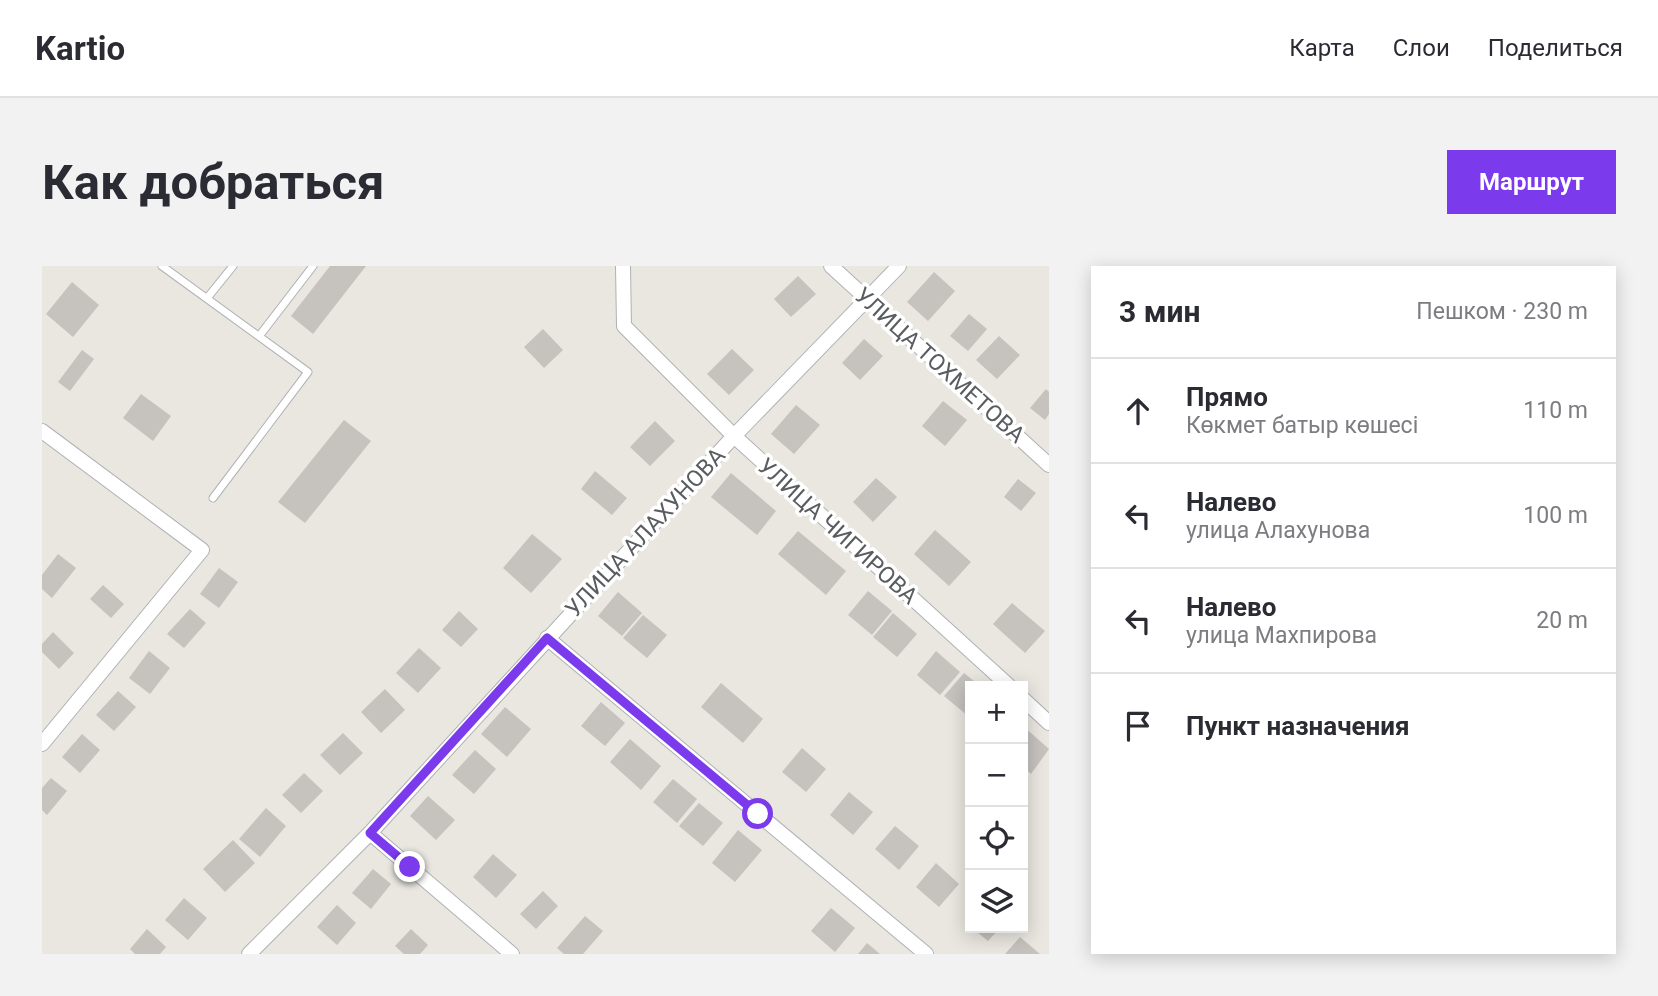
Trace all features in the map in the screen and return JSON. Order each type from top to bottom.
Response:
[{"type":"street","name":"УЛИЦА ЧИГИРОВА","points":[[623,266],[624,326],[734,436],[1004,681]]},
{"type":"street","name":"УЛИЦА ТОХМЕТОВА","points":[[831,266],[1049,464]]},
{"type":"street","name":"УЛИЦА АЛАХУНОВА","points":[[249,954],[370,833],[734,436],[900,266]]},
{"type":"street","points":[[42,431],[202,550],[42,744]]},
{"type":"street","points":[[547,638],[926,954]]},
{"type":"street","points":[[1028,704],[1049,723]]},
{"type":"street","points":[[370,833],[512,954]]},
{"type":"lane","points":[[162,266],[306,369],[308,374],[213,498]]},
{"type":"lane","points":[[208,297],[233,266]]},
{"type":"lane","points":[[260,335],[313,266]]},
{"type":"building","points":[[330,266],[366,266],[313,334],[291,316]]},
{"type":"building","points":[[934,272],[955,291],[928,321],[907,302]]},
{"type":"building","points":[[798,276],[816,294],[791,317],[774,299]]},
{"type":"building","points":[[72,282],[99,305],[73,337],[46,314]]},
{"type":"building","points":[[969,314],[987,329],[968,351],[950,336]]},
{"type":"building","points":[[543,329],[563,350],[544,368],[524,347]]},
{"type":"building","points":[[999,336],[1020,355],[997,379],[976,360]]},
{"type":"building","points":[[864,339],[883,356],[860,380],[842,363]]},
{"type":"building","points":[[732,349],[754,370],[729,395],[707,374]]},
{"type":"building","points":[[82,350],[94,359],[70,391],[58,382]]},
{"type":"building","points":[[1046,389],[1049,392],[1049,414],[1045,420],[1030,408]]},
{"type":"building","points":[[141,394],[171,416],[153,441],[123,418]]},
{"type":"building","points":[[943,401],[967,420],[945,446],[922,426]]},
{"type":"building","points":[[796,405],[820,425],[794,454],[771,434]]},
{"type":"building","points":[[344,420],[371,441],[305,523],[278,502]]},
{"type":"building","points":[[655,421],[675,441],[650,466],[630,447]]},
{"type":"building","points":[[595,471],[627,498],[612,515],[581,489]]},
{"type":"building","points":[[731,473],[776,511],[757,535],[711,497]]},
{"type":"building","points":[[876,478],[897,497],[873,522],[853,502]]},
{"type":"building","points":[[1018,479],[1036,493],[1021,511],[1004,497]]},
{"type":"building","points":[[935,530],[971,562],[949,586],[914,554]]},
{"type":"building","points":[[798,531],[846,571],[826,595],[778,554]]},
{"type":"building","points":[[532,534],[562,559],[531,593],[503,568]]},
{"type":"building","points":[[58,554],[76,568],[52,598],[42,589],[42,575]]},
{"type":"building","points":[[219,568],[238,582],[219,608],[200,594]]},
{"type":"building","points":[[103,585],[124,604],[111,618],[90,599]]},
{"type":"building","points":[[868,591],[892,611],[872,635],[848,615]]},
{"type":"building","points":[[618,592],[642,613],[622,636],[598,616]]},
{"type":"building","points":[[1012,603],[1045,631],[1025,653],[993,624]]},
{"type":"building","points":[[190,609],[206,623],[184,648],[167,634]]},
{"type":"building","points":[[459,611],[478,629],[461,647],[442,630]]},
{"type":"building","points":[[893,613],[917,634],[897,657],[873,637]]},
{"type":"building","points":[[643,615],[667,635],[647,658],[623,638]]},
{"type":"building","points":[[53,632],[74,653],[59,669],[42,652],[42,644]]},
{"type":"building","points":[[419,648],[441,668],[418,693],[396,673]]},
{"type":"building","points":[[149,651],[170,668],[150,694],[129,678]]},
{"type":"building","points":[[936,651],[960,672],[940,695],[917,675]]},
{"type":"building","points":[[964,673],[974,681],[965,681],[965,714],[944,696]]},
{"type":"building","points":[[721,683],[763,719],[743,743],[701,707]]},
{"type":"building","points":[[385,689],[405,710],[381,733],[361,712]]},
{"type":"building","points":[[118,691],[136,707],[114,731],[96,715]]},
{"type":"building","points":[[601,702],[625,723],[605,746],[581,726]]},
{"type":"building","points":[[505,707],[531,729],[507,757],[481,734]]},
{"type":"building","points":[[1028,730],[1049,749],[1031,774],[1028,771]]},
{"type":"building","points":[[343,733],[363,753],[340,775],[320,755]]},
{"type":"building","points":[[82,734],[100,750],[80,773],[62,757]]},
{"type":"building","points":[[630,739],[661,766],[641,790],[610,762]]},
{"type":"building","points":[[802,748],[826,769],[806,792],[782,772]]},
{"type":"building","points":[[475,750],[496,769],[474,794],[452,775]]},
{"type":"building","points":[[304,773],[323,791],[301,813],[282,795]]},
{"type":"building","points":[[51,778],[67,791],[47,815],[42,810],[42,788]]},
{"type":"building","points":[[673,779],[697,799],[677,823],[653,802]]},
{"type":"building","points":[[849,792],[873,812],[853,835],[830,815]]},
{"type":"building","points":[[428,796],[455,820],[436,840],[410,816]]},
{"type":"building","points":[[699,803],[723,823],[703,846],[679,826]]},
{"type":"building","points":[[266,808],[286,826],[260,857],[239,839]]},
{"type":"building","points":[[895,826],[919,846],[899,870],[875,849]]},
{"type":"building","points":[[738,830],[762,850],[735,882],[712,863]]},
{"type":"building","points":[[233,840],[255,863],[225,892],[203,869]]},
{"type":"building","points":[[493,854],[517,875],[496,898],[473,877]]},
{"type":"building","points":[[936,863],[959,884],[939,907],[916,887]]},
{"type":"building","points":[[373,869],[391,884],[371,909],[352,893]]},
{"type":"building","points":[[543,891],[558,906],[536,929],[520,914]]},
{"type":"building","points":[[184,898],[207,918],[188,940],[165,920]]},
{"type":"building","points":[[337,905],[356,923],[337,945],[317,927]]},
{"type":"building","points":[[831,908],[855,928],[835,952],[811,931]]},
{"type":"building","points":[[585,916],[603,931],[583,954],[564,954],[557,948]]},
{"type":"building","points":[[147,929],[166,947],[160,954],[135,954],[130,949]]},
{"type":"building","points":[[411,929],[428,945],[420,954],[404,954],[395,946]]},
{"type":"building","points":[[978,933],[995,933],[988,941]]},
{"type":"building","points":[[1020,937],[1040,954],[1005,954]]},
{"type":"building","points":[[867,943],[880,954],[858,954]]},
{"type":"route","points":[[410,867],[370,833],[547,638],[758,814]]}]
